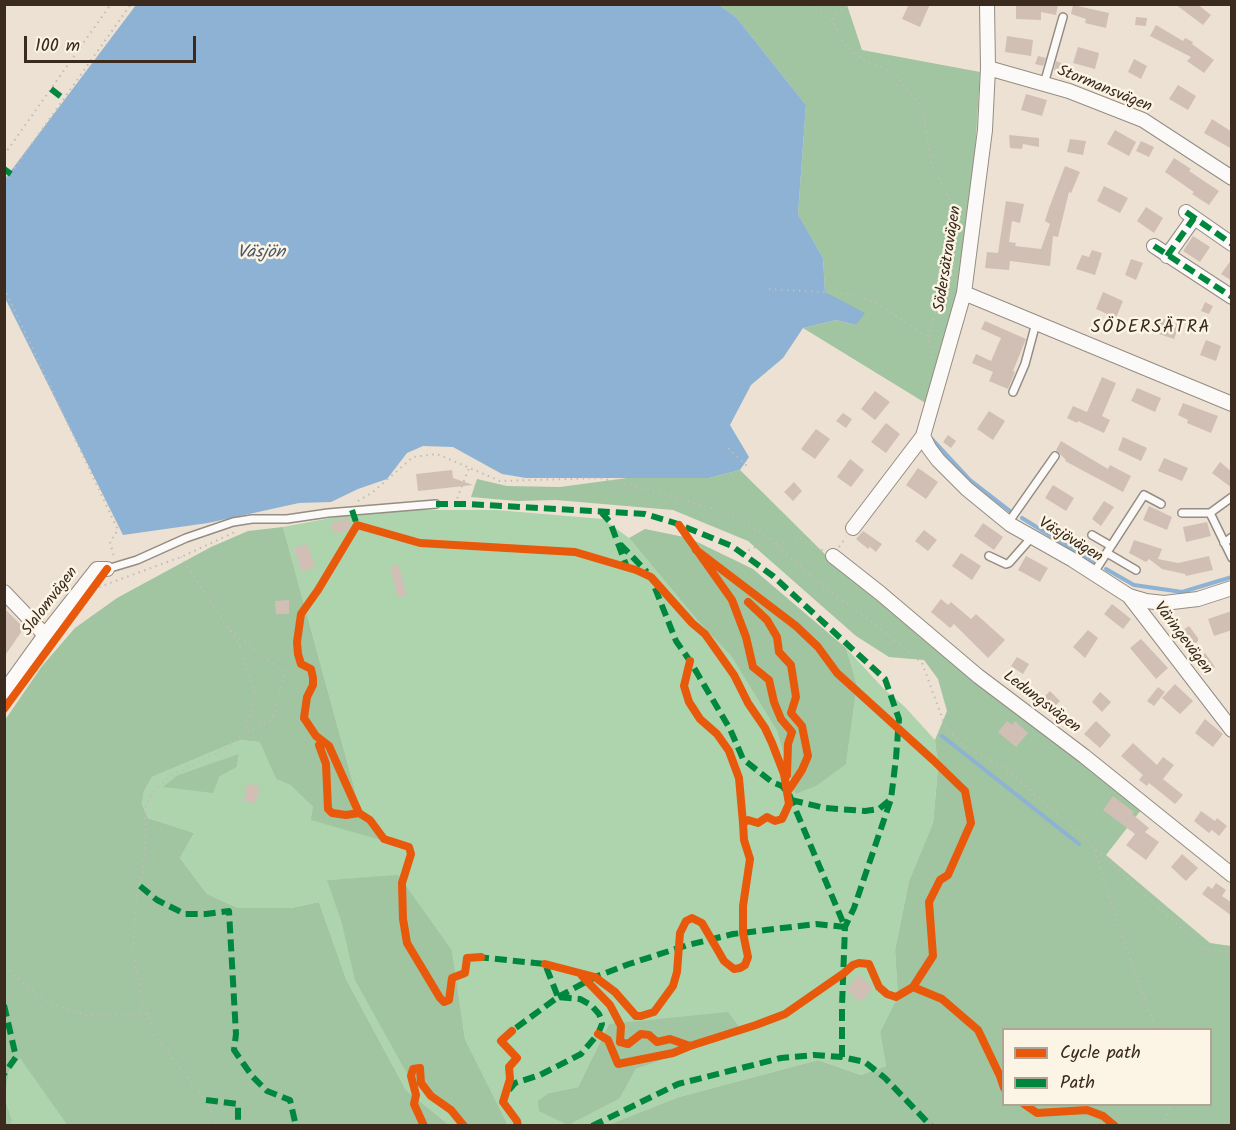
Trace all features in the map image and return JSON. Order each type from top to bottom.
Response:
[{"type":"street","name":"Södersätravägen","points":[[853,528],[923,436],[964,293],[985,130],[988,68],[987,4]]},
{"type":"street","name":"Stormansvägen","points":[[988,68],[1044,84],[1143,120],[1232,178]]},
{"type":"street","points":[[1167,256],[1190,215],[1232,244]]},
{"type":"street","points":[[1154,246],[1232,297]]},
{"type":"street","points":[[964,293],[1232,404]]},
{"type":"street","name":"Väsjövägen","points":[[923,436],[938,460],[967,489],[1008,523],[1129,596],[1164,603],[1198,599],[1232,588]]},
{"type":"street","name":"Ledungsvägen","points":[[833,556],[978,676],[1084,756],[1232,874]]},
{"type":"street","name":"Slalomvägen","points":[[4,692],[97,569],[107,569]]},
{"type":"street","points":[[4,592],[45,635]]},
{"type":"street","name":"Väringevägen","points":[[1129,596],[1232,730]]},
{"type":"lane","points":[[1044,84],[1063,17]]},
{"type":"lane","points":[[1013,392],[1025,364],[1036,323]]},
{"type":"lane","points":[[1008,523],[1055,456]]},
{"type":"lane","points":[[1093,574],[1144,495],[1161,504]]},
{"type":"lane","points":[[1182,513],[1210,513],[1232,497]]},
{"type":"lane","points":[[107,569],[137,560],[186,538],[233,522],[436,504]]},
{"type":"lane","points":[[1210,513],[1232,558]]},
{"type":"lane","points":[[1092,535],[1111,546]]},
{"type":"lane","points":[[989,556],[1005,564],[1009,563],[1032,537]]},
{"type":"lane","points":[[1224,543],[1232,537]]},
{"type":"lane","points":[[1107,553],[1136,570]]},
{"type":"path","points":[[4,155],[111,4]]},
{"type":"path","points":[[4,183],[131,4]]},
{"type":"path","points":[[805,4],[831,19],[844,44],[865,61],[894,73],[922,109],[932,166],[951,202],[960,235]]},
{"type":"path","points":[[831,19],[849,4]]},
{"type":"path","points":[[941,373],[932,356],[928,337],[941,294],[952,276],[956,256]]},
{"type":"path","points":[[4,288],[118,530],[110,542],[114,557],[94,589]]},
{"type":"path","points":[[769,289],[853,294],[875,302],[928,337]]},
{"type":"path","points":[[728,448],[749,468]]},
{"type":"path","points":[[354,503],[373,492],[413,458],[437,454],[500,481],[600,478],[722,511],[763,533],[814,579],[922,663],[946,728],[963,746],[1006,769],[1204,949],[1232,953]]},
{"type":"path","points":[[455,504],[469,468]]},
{"type":"path","points":[[776,544],[799,538],[833,556],[853,528]]},
{"type":"path","points":[[94,589],[181,557],[238,531]]},
{"type":"path","points":[[743,554],[770,540]]},
{"type":"path","points":[[181,557],[239,644],[255,692],[245,732]]},
{"type":"path","points":[[217,1125],[206,1100],[154,1036],[142,1000],[133,950],[137,894],[143,871],[146,829],[144,811],[152,793],[171,776],[230,746],[245,732],[272,720],[285,674],[228,628]]},
{"type":"path","points":[[1095,850],[1116,921],[1155,1028]]},
{"type":"path","points":[[4,967],[48,1003],[86,1015],[148,1014]]},
{"type":"path","points":[[1163,1125],[1170,1106]]},
{"type":"green space","points":[[719,5],[847,5],[862,50],[980,72],[973,187],[957,291],[927,404],[803,328],[836,320],[856,325],[825,292],[823,258],[798,214],[806,105],[736,17]]},
{"type":"green space","points":[[740,470],[849,578],[1141,810],[1106,855],[1210,943],[1231,946],[1231,1125],[609,1125],[679,1097],[818,1060],[861,1075],[886,1066],[880,1032],[898,996],[895,950],[909,881],[933,823],[938,768],[935,740],[947,711],[938,679],[924,660],[889,657],[856,636],[748,541],[673,510],[556,500],[517,501],[471,497],[477,479],[507,486],[560,487],[627,478],[709,478]]},
{"type":"green space","points":[[396,510],[496,510],[603,519],[629,538],[698,621],[731,656],[777,731],[795,794],[846,763],[857,685],[846,648],[935,740],[938,768],[933,823],[909,881],[895,950],[898,996],[880,1032],[886,1066],[861,1075],[818,1060],[679,1097],[609,1126],[506,1125],[465,1039],[452,950],[398,876],[328,880],[342,924],[410,1079],[461,1125],[449,1125],[406,1090],[346,979],[319,902],[291,908],[238,908],[207,894],[180,858],[194,833],[148,818],[142,804],[144,791],[152,777],[240,740],[261,742],[276,779],[290,785],[313,807],[397,844],[362,816],[283,527],[336,517]],"holes":[[[239,755],[237,767],[219,777],[178,775]],[[609,1024],[730,1037],[636,1069],[620,1098],[549,1093],[578,1087]]]},
{"type":"green space","points":[[283,527],[362,816],[398,845],[311,820],[313,807],[290,785],[276,779],[260,742],[240,740],[152,777],[144,791],[142,804],[148,818],[194,833],[180,858],[207,894],[238,908],[291,908],[319,902],[346,979],[406,1090],[449,1125],[67,1125],[20,1058],[9,1071],[5,1099],[5,720],[42,666],[75,628],[117,598],[211,547],[248,531]]},
{"type":"green space","points":[[645,529],[689,538],[753,569],[846,648],[857,685],[846,764],[816,786],[795,794],[777,731],[731,656],[698,621],[629,538]]},
{"type":"green space","points":[[239,754],[237,767],[219,777],[213,793],[163,787],[178,775]]},
{"type":"green space","points":[[398,875],[452,950],[465,1039],[506,1125],[461,1125],[410,1079],[355,980],[342,924],[327,880]]},
{"type":"green space","points":[[728,1012],[739,1027],[730,1037],[636,1069],[620,1098],[568,1125],[539,1111],[538,1101],[549,1093],[578,1087],[609,1024]]},
{"type":"green space","points":[[20,1057],[67,1125],[10,1125],[12,1120],[5,1099],[9,1071]]},
{"type":"green space","points":[[5,1099],[12,1120],[10,1125],[5,1126]]},
{"type":"water","name":"Väsjön","points":[[136,5],[719,5],[736,17],[806,105],[798,214],[823,258],[825,292],[865,313],[856,325],[836,320],[803,328],[783,358],[751,385],[730,425],[749,457],[740,470],[709,478],[526,478],[502,474],[453,447],[423,446],[407,453],[387,479],[331,502],[299,503],[208,523],[123,535],[5,298],[4,180]]},
{"type":"building","points":[[909,4],[930,4],[920,27],[902,19]]},
{"type":"building","points":[[1016,4],[1058,4],[1056,15],[1041,12],[1041,20],[1016,19]]},
{"type":"building","points":[[1175,4],[1197,4],[1211,15],[1203,25]]},
{"type":"building","points":[[1073,5],[1109,13],[1106,28],[1085,23],[1086,19],[1071,14]]},
{"type":"building","points":[[1136,17],[1147,18],[1146,26],[1135,25]]},
{"type":"building","points":[[1156,25],[1183,41],[1185,38],[1193,42],[1192,44],[1214,60],[1204,73],[1187,61],[1191,57],[1150,36]]},
{"type":"building","points":[[1007,36],[1033,40],[1031,56],[1005,52]]},
{"type":"building","points":[[1078,47],[1099,53],[1095,69],[1073,63]]},
{"type":"building","points":[[1038,56],[1046,58],[1043,66],[1035,64]]},
{"type":"building","points":[[1134,59],[1147,66],[1141,79],[1128,72]]},
{"type":"building","points":[[1056,61],[1064,64],[1062,72],[1054,70]]},
{"type":"building","points":[[1178,85],[1196,96],[1188,110],[1169,99]]},
{"type":"building","points":[[1026,94],[1047,100],[1042,116],[1021,110]]},
{"type":"building","points":[[1212,119],[1232,132],[1232,149],[1204,133]]},
{"type":"building","points":[[1115,130],[1136,142],[1129,156],[1107,144]]},
{"type":"building","points":[[1009,135],[1039,138],[1039,147],[1023,144],[1022,149],[1010,148]]},
{"type":"building","points":[[1070,139],[1086,141],[1083,155],[1067,152]]},
{"type":"building","points":[[1141,141],[1154,147],[1149,157],[1136,151]]},
{"type":"building","points":[[1174,158],[1219,191],[1209,205],[1165,172]]},
{"type":"building","points":[[1065,166],[1080,172],[1071,193],[1069,192],[1058,237],[1053,236],[1050,266],[1010,261],[1009,270],[985,268],[987,252],[998,253],[1006,201],[1024,204],[1020,223],[1012,221],[1009,242],[1016,243],[1015,246],[1041,249],[1050,224],[1045,221]]},
{"type":"building","points":[[1104,186],[1128,198],[1120,213],[1097,201]]},
{"type":"building","points":[[1146,207],[1163,218],[1154,233],[1137,221]]},
{"type":"building","points":[[1193,236],[1210,247],[1200,262],[1183,251]]},
{"type":"building","points":[[1092,250],[1102,253],[1095,275],[1076,269],[1082,255],[1089,257]]},
{"type":"building","points":[[1131,259],[1143,263],[1136,280],[1125,275]]},
{"type":"building","points":[[1232,259],[1232,281],[1221,274]]},
{"type":"building","points":[[1103,292],[1123,301],[1116,318],[1096,309]]},
{"type":"building","points":[[1205,302],[1213,306],[1209,314],[1201,311]]},
{"type":"building","points":[[1158,317],[1179,325],[1174,339],[1153,332]]},
{"type":"building","points":[[985,321],[1026,339],[1008,389],[989,381],[993,372],[972,363],[976,354],[991,361],[1001,338],[981,329]]},
{"type":"building","points":[[1206,340],[1221,346],[1216,361],[1200,355]]},
{"type":"building","points":[[1102,377],[1116,383],[1102,416],[1110,420],[1104,433],[1067,418],[1073,406],[1087,412]]},
{"type":"building","points":[[1137,388],[1161,398],[1155,412],[1131,401]]},
{"type":"building","points":[[875,391],[890,402],[875,420],[861,409]]},
{"type":"building","points":[[1183,403],[1218,416],[1211,433],[1187,423],[1188,420],[1178,415]]},
{"type":"building","points":[[989,411],[1005,421],[993,440],[977,429]]},
{"type":"building","points":[[843,413],[852,419],[846,428],[836,421]]},
{"type":"building","points":[[886,423],[900,434],[886,453],[871,442]]},
{"type":"building","points":[[816,429],[830,439],[815,459],[801,449]]},
{"type":"building","points":[[948,435],[956,441],[951,448],[943,442]]},
{"type":"building","points":[[1123,437],[1147,448],[1141,461],[1118,450]]},
{"type":"building","points":[[1061,441],[1108,469],[1110,465],[1131,476],[1123,492],[1065,461],[1056,450]]},
{"type":"building","points":[[1164,458],[1188,468],[1182,481],[1158,471]]},
{"type":"building","points":[[850,459],[864,470],[851,487],[837,477]]},
{"type":"building","points":[[1220,462],[1232,472],[1232,488],[1212,473]]},
{"type":"building","points":[[918,468],[938,482],[926,499],[906,485]]},
{"type":"building","points":[[452,470],[453,478],[473,485],[418,491],[416,474]]},
{"type":"building","points":[[794,482],[802,491],[793,501],[784,492]]},
{"type":"building","points":[[1053,485],[1074,498],[1066,511],[1045,498]]},
{"type":"building","points":[[1104,501],[1114,507],[1101,526],[1092,519]]},
{"type":"building","points":[[1149,506],[1172,517],[1167,530],[1143,520]]},
{"type":"building","points":[[348,518],[351,529],[334,534],[331,523]]},
{"type":"building","points":[[1207,522],[1211,536],[1186,542],[1183,527]]},
{"type":"building","points":[[983,523],[1003,537],[994,550],[974,536]]},
{"type":"building","points":[[924,530],[937,540],[928,551],[915,541]]},
{"type":"building","points":[[863,531],[882,544],[876,552],[870,547],[868,549],[856,539]]},
{"type":"building","points":[[1134,540],[1162,549],[1158,559],[1178,563],[1209,556],[1213,570],[1186,576],[1162,569],[1149,559],[1146,562],[1129,553]]},
{"type":"building","points":[[307,544],[315,567],[302,572],[294,548]]},
{"type":"building","points":[[961,553],[981,566],[972,580],[952,566]]},
{"type":"building","points":[[1026,556],[1048,568],[1040,582],[1018,570]]},
{"type":"building","points":[[399,565],[406,595],[398,598],[390,567]]},
{"type":"building","points":[[941,599],[948,605],[951,602],[971,619],[976,614],[1005,640],[988,658],[954,624],[950,628],[931,612]]},
{"type":"building","points":[[289,600],[289,614],[276,614],[275,601]]},
{"type":"building","points":[[1112,604],[1131,619],[1123,629],[1104,614]]},
{"type":"building","points":[[4,608],[24,628],[4,657]]},
{"type":"building","points":[[1232,611],[1232,630],[1214,636],[1208,619]]},
{"type":"building","points":[[1189,626],[1198,641],[1188,650],[1177,634]]},
{"type":"building","points":[[1088,630],[1098,638],[1085,658],[1073,647]]},
{"type":"building","points":[[1141,639],[1168,668],[1156,679],[1130,648]]},
{"type":"building","points":[[1205,653],[1215,667],[1207,673],[1198,660]]},
{"type":"building","points":[[1017,657],[1029,664],[1023,674],[1011,666]]},
{"type":"building","points":[[1175,684],[1193,701],[1180,714],[1162,698]]},
{"type":"building","points":[[1158,687],[1165,692],[1154,706],[1147,701]]},
{"type":"building","points":[[1050,691],[1060,701],[1052,709],[1042,699]]},
{"type":"building","points":[[1100,692],[1111,702],[1102,712],[1092,702]]},
{"type":"building","points":[[1205,719],[1223,734],[1213,747],[1195,733]]},
{"type":"building","points":[[1007,721],[1012,725],[1015,721],[1028,733],[1016,747],[998,732]]},
{"type":"building","points":[[1096,721],[1111,735],[1100,748],[1084,734]]},
{"type":"building","points":[[1133,743],[1157,765],[1163,757],[1174,765],[1163,779],[1183,795],[1175,804],[1149,783],[1147,786],[1139,780],[1143,775],[1121,756]]},
{"type":"building","points":[[247,784],[259,786],[256,803],[244,801]]},
{"type":"building","points":[[1113,796],[1134,812],[1132,814],[1149,828],[1145,832],[1159,842],[1146,860],[1126,845],[1135,834],[1103,810]]},
{"type":"building","points":[[1201,811],[1215,821],[1217,818],[1227,826],[1219,836],[1212,830],[1209,833],[1194,821]]},
{"type":"building","points":[[1182,854],[1198,868],[1186,881],[1171,867]]},
{"type":"building","points":[[1216,883],[1226,890],[1222,896],[1232,903],[1232,916],[1202,894],[1208,886],[1212,889]]},
{"type":"building","points":[[859,975],[873,988],[860,1002],[847,989]]},
{"type":"waterway","points":[[931,438],[970,480],[1010,511]]},
{"type":"waterway","points":[[1022,518],[1093,562]]},
{"type":"waterway","points":[[1106,569],[1134,585],[1182,592],[1232,577]]},
{"type":"waterway","points":[[942,736],[1079,844]]},
{"type":"marked path","points":[[51,89],[64,99]]},
{"type":"marked path","points":[[4,169],[11,174]]},
{"type":"marked path","points":[[1186,212],[1232,244]]},
{"type":"marked path","points":[[1167,256],[1194,218]]},
{"type":"marked path","points":[[1154,246],[1232,297]]},
{"type":"marked path","points":[[436,504],[645,514],[675,523],[732,546],[773,576],[885,679],[899,719],[896,758],[891,799],[854,908],[845,927],[842,1057]]},
{"type":"marked path","points":[[352,510],[357,525]]},
{"type":"marked path","points":[[601,512],[610,522],[628,570]]},
{"type":"marked path","points":[[620,544],[647,572]]},
{"type":"marked path","points":[[655,588],[676,641],[730,729],[743,759],[772,782],[782,786],[789,794],[845,927]]},
{"type":"marked path","points":[[791,800],[825,808],[865,811],[879,809],[891,799]]},
{"type":"marked path","points":[[140,886],[157,900],[185,914],[229,911],[236,1034],[234,1050],[252,1076],[267,1091],[290,1100],[296,1126]]},
{"type":"marked path","points":[[558,997],[595,977],[629,964],[688,945],[733,934],[816,924],[845,927]]},
{"type":"marked path","points":[[477,957],[545,964],[558,997],[509,1033]]},
{"type":"marked path","points":[[509,1090],[515,1083],[540,1075],[581,1054],[598,1034],[602,1024],[601,1019],[591,1005],[580,999],[558,997]]},
{"type":"marked path","points":[[4,1005],[16,1057],[4,1074]]},
{"type":"marked path","points":[[592,1126],[678,1084],[781,1058],[814,1055],[842,1057],[865,1062],[885,1078],[931,1126]]},
{"type":"marked path","points":[[206,1100],[238,1104],[238,1126]]},
{"type":"cycle path","points":[[481,957],[467,958],[465,973],[452,978],[449,1000],[444,1002],[407,943],[403,919],[402,883],[411,854],[409,847],[384,839],[370,820],[359,813],[329,746],[316,736],[304,718],[313,678],[311,669],[301,664],[298,654],[297,642],[301,614],[357,525],[420,543],[575,552],[636,570],[651,577],[692,623],[705,634],[734,675],[772,743],[784,774],[789,804],[782,819],[775,821],[767,817],[758,823],[748,820],[743,823],[744,840],[750,859],[743,906],[743,933],[748,957],[745,965],[734,969],[724,961],[702,923],[692,918],[686,921],[680,933],[677,972],[673,986],[654,1012],[636,1016],[615,992],[595,977],[545,964]]},
{"type":"cycle path","points":[[679,525],[732,600],[746,637],[753,667],[769,680],[781,719],[792,732],[788,744],[787,775]]},
{"type":"cycle path","points":[[582,976],[610,1005],[621,1026],[620,1042],[628,1044],[641,1034],[649,1035],[657,1042],[670,1039],[690,1046],[756,1025],[785,1014],[859,963],[869,964],[879,987],[887,994],[896,997],[913,987],[933,956],[929,902],[940,880],[948,875],[971,823],[965,791],[837,673],[818,647],[796,626],[696,550]]},
{"type":"cycle path","points":[[4,709],[107,569]]},
{"type":"cycle path","points":[[748,602],[767,620],[777,637],[779,652],[791,665],[796,697],[791,713],[802,726],[808,756],[788,791]]},
{"type":"cycle path","points":[[690,661],[684,686],[689,702],[700,719],[717,734],[729,751],[739,778],[743,823]]},
{"type":"cycle path","points":[[319,745],[326,764],[328,809],[332,813],[346,815],[359,813]]},
{"type":"cycle path","points":[[913,987],[942,999],[978,1030],[1002,1082]]},
{"type":"cycle path","points":[[512,1031],[501,1041],[517,1058],[509,1067],[510,1079],[503,1102],[517,1121],[518,1126]]},
{"type":"cycle path","points":[[598,1034],[608,1040],[618,1064],[673,1053],[690,1046]]},
{"type":"cycle path","points":[[424,1126],[414,1104],[416,1095],[411,1076],[413,1069],[420,1068],[421,1083],[431,1096],[451,1110],[464,1126]]},
{"type":"cycle path","points":[[1027,1106],[1037,1113],[1087,1110],[1103,1116],[1115,1126]]},
{"type":"district","name":"SÖDERSÄTRA","points":[[1151,329]]}]
